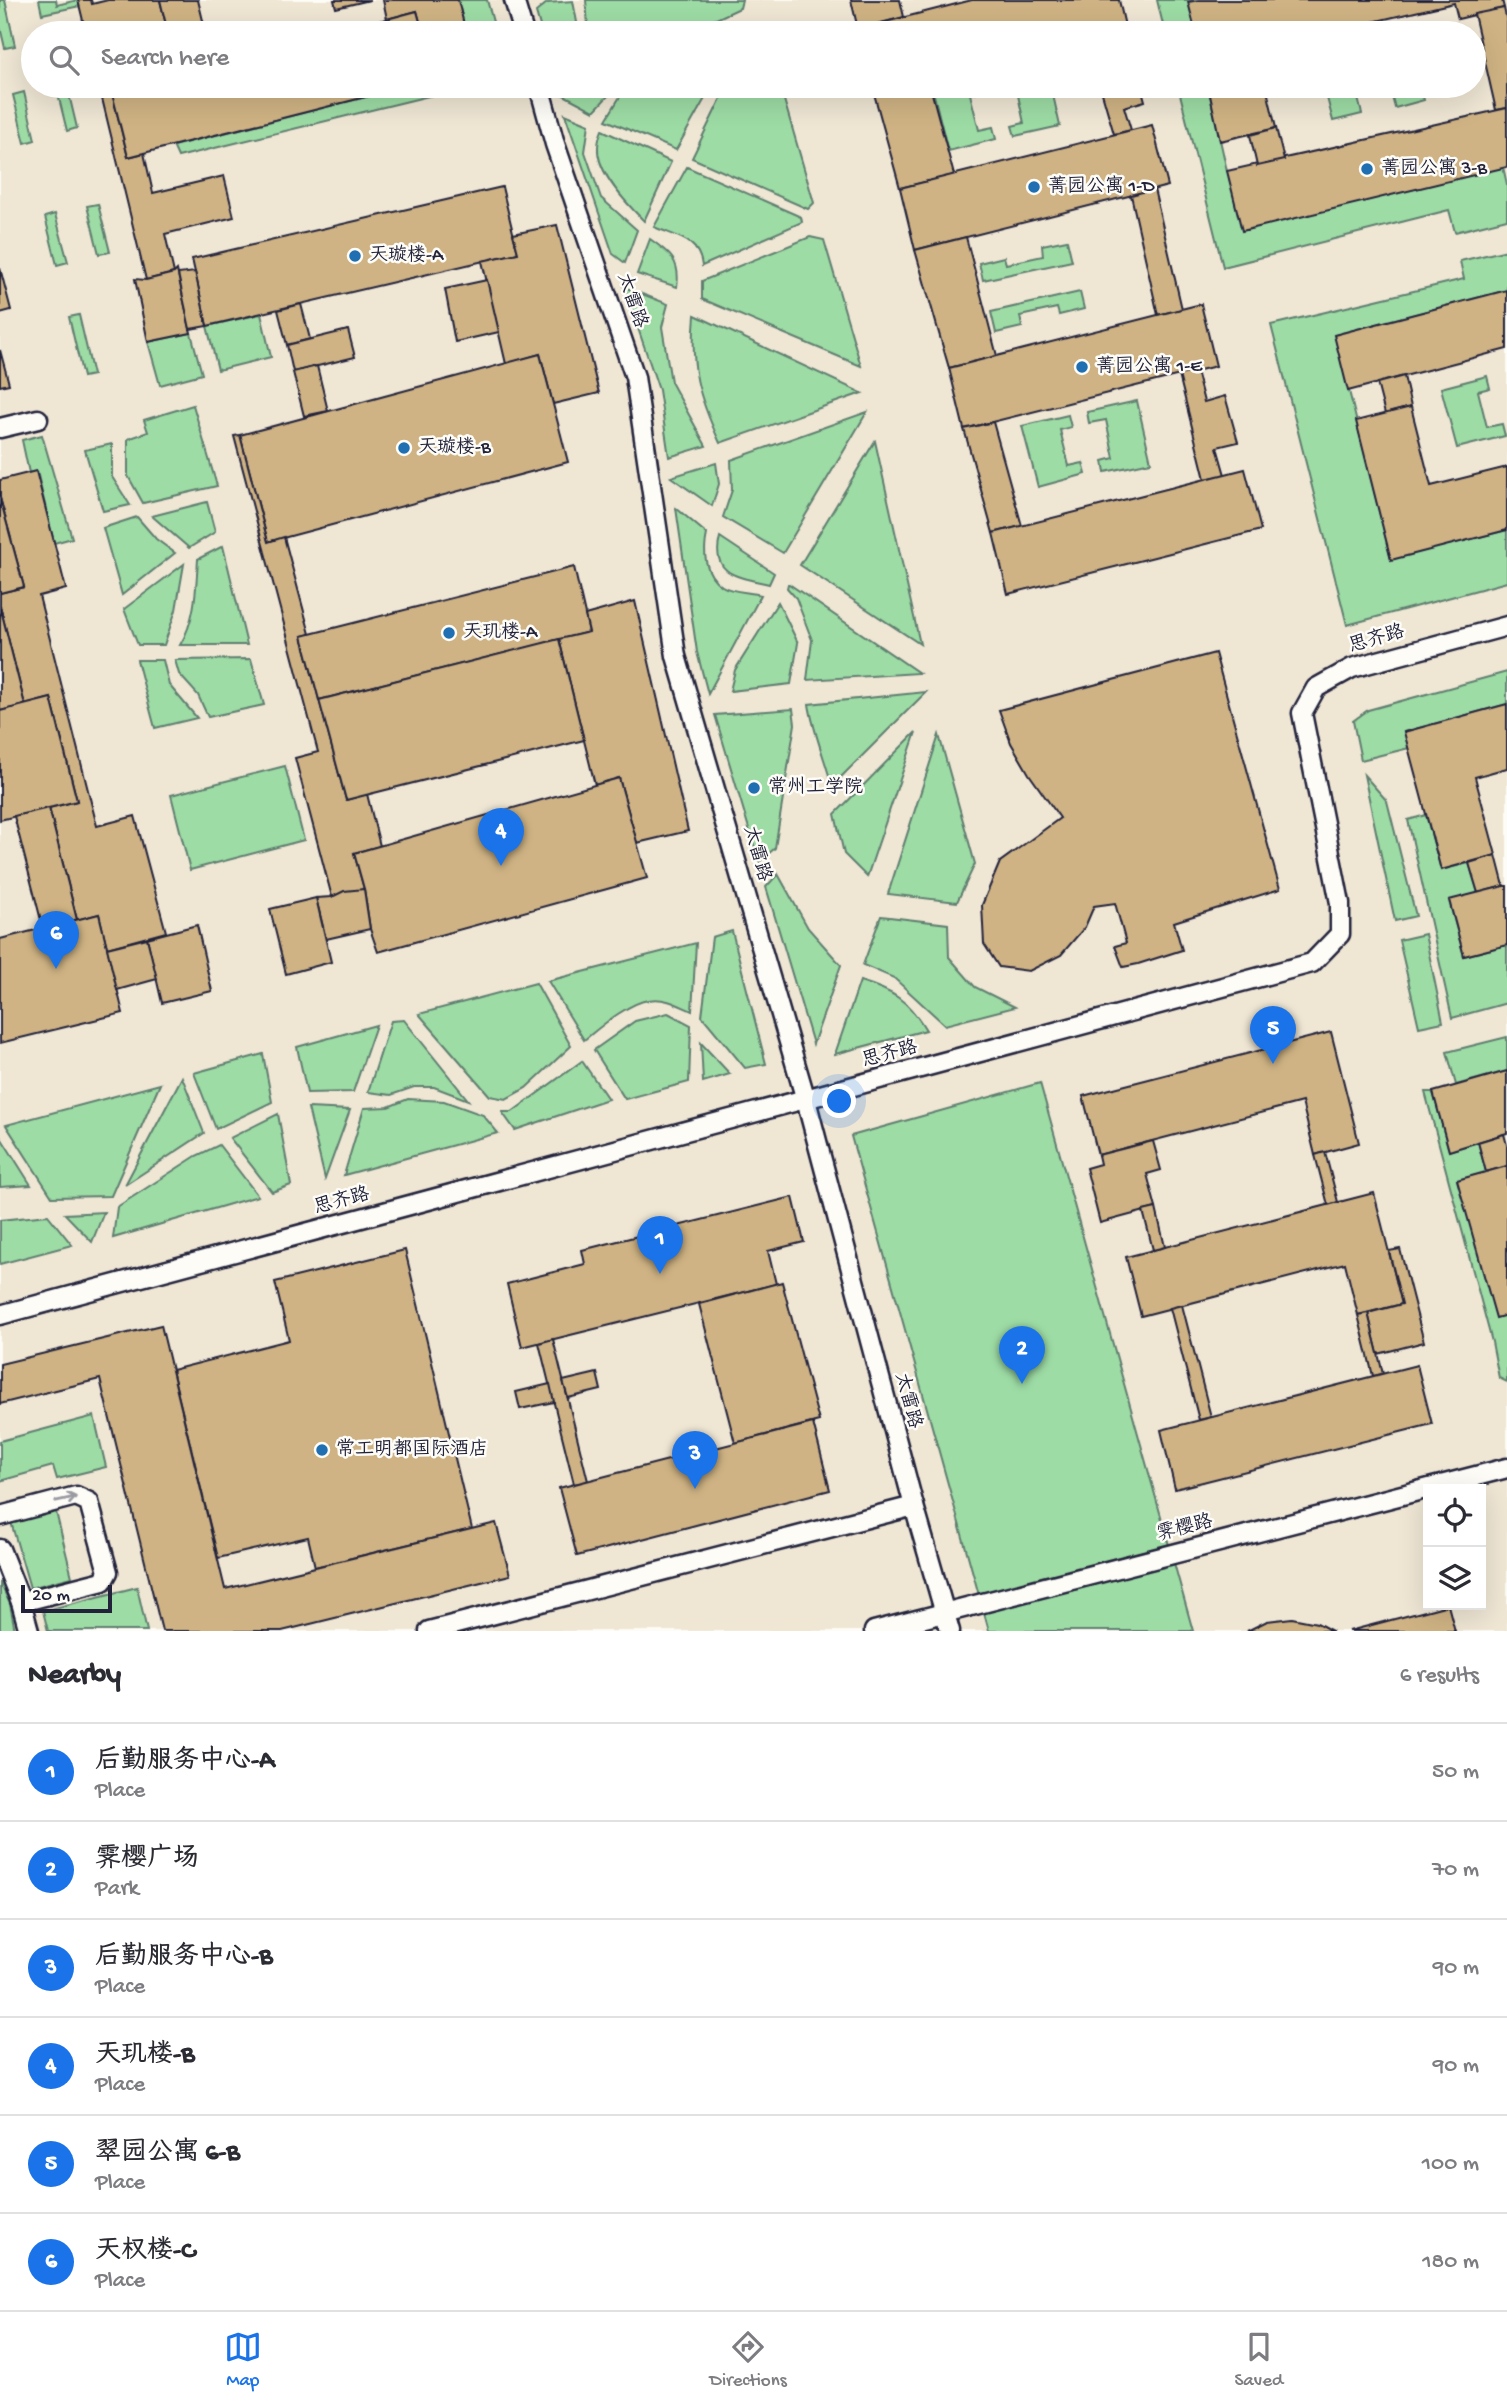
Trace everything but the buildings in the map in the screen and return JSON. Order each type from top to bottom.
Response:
[{"type":"lane","points":[[514,0],[520,21]]},
{"type":"lane","name":"太雷路","points":[[542,98],[555,144],[635,377],[676,656],[806,1100],[950,1631]]},
{"type":"lane","points":[[0,428],[38,419]]},
{"type":"lane","name":"思齐路","points":[[0,1315],[1312,963],[1340,934],[1340,903],[1302,713],[1316,688],[1352,668],[1507,626]]},
{"type":"lane","name":"霁樱路","points":[[874,1631],[1507,1468]]},
{"type":"lane","points":[[0,1516],[76,1496],[89,1502],[107,1572],[103,1581],[21,1602]]},
{"type":"lane","points":[[429,1631],[914,1506]]},
{"type":"lane","points":[[0,1549],[21,1602],[29,1631]]},
{"type":"shaded area","name":"常州工学院","points":[[0,0],[1507,0],[1507,1631],[0,1631]]},
{"type":"green space","points":[[0,0],[5,0],[15,46],[5,48],[0,27]]},
{"type":"green space","points":[[39,0],[56,0],[57,5],[78,0],[80,6],[42,14]]},
{"type":"green space","points":[[458,0],[487,0],[493,21],[463,21]]},
{"type":"green space","points":[[586,0],[742,0],[740,8],[712,21],[588,21]]},
{"type":"green space","points":[[1157,0],[1199,0],[1189,3],[1193,21],[1162,21]]},
{"type":"green space","points":[[573,1],[577,21],[539,21],[536,12],[547,3]]},
{"type":"green space","points":[[21,93],[21,98],[25,98],[35,140],[25,143],[13,95]]},
{"type":"green space","points":[[59,98],[70,98],[77,128],[67,131]]},
{"type":"green space","points":[[362,98],[421,98],[178,157],[173,146]]},
{"type":"green space","points":[[569,98],[606,98],[594,111]]},
{"type":"green space","points":[[619,98],[705,98],[676,150],[606,120]]},
{"type":"green space","points":[[721,98],[783,98],[814,203],[808,209],[692,158]]},
{"type":"green space","points":[[935,98],[971,98],[979,130],[993,127],[996,139],[948,151]]},
{"type":"green space","points":[[1019,98],[1054,98],[1060,126],[1015,136],[1012,126],[1024,123]]},
{"type":"green space","points":[[1181,98],[1211,98],[1227,171],[1503,167],[1507,184],[1507,219],[1455,232],[1449,210],[1223,267]]},
{"type":"green space","points":[[1327,98],[1358,98],[1362,114],[1333,121]]},
{"type":"green space","points":[[1392,98],[1423,98],[1424,100],[1395,108]]},
{"type":"green space","points":[[565,114],[589,124],[585,152],[601,198],[637,230],[625,263],[613,254]]},
{"type":"green space","points":[[602,130],[671,162],[644,221],[614,187],[602,167],[598,147]]},
{"type":"green space","points":[[687,167],[801,217],[802,222],[702,266],[692,244],[654,227]]},
{"type":"green space","points":[[98,204],[110,252],[99,254],[87,206]]},
{"type":"green space","points":[[55,214],[68,262],[57,265],[45,217]]},
{"type":"green space","points":[[810,237],[824,240],[861,366],[702,299],[702,281]]},
{"type":"green space","points":[[650,239],[672,258],[677,270],[677,287],[637,274]]},
{"type":"green space","points":[[1067,240],[1072,261],[983,280],[979,263],[1004,257],[1006,264],[1043,256],[1042,245]]},
{"type":"green space","points":[[1507,250],[1507,290],[1335,335],[1391,559],[1507,530],[1507,582],[1347,625],[1271,325],[1464,279],[1460,261]]},
{"type":"green space","points":[[624,287],[668,304],[662,327],[671,382],[706,446],[669,457],[659,390]]},
{"type":"green space","points":[[1080,292],[1084,309],[1059,315],[1057,308],[1020,316],[1022,327],[996,333],[991,312]]},
{"type":"green space","points":[[261,314],[271,357],[218,370],[207,326]]},
{"type":"green space","points":[[79,315],[93,375],[83,377],[69,317]]},
{"type":"green space","points":[[695,315],[862,393],[720,443],[697,381]]},
{"type":"green space","points":[[191,333],[202,374],[160,385],[148,342]]},
{"type":"green space","points":[[1487,376],[1490,388],[1478,391],[1487,427],[1502,424],[1505,436],[1457,448],[1441,388]]},
{"type":"green space","points":[[1137,401],[1151,462],[1105,472],[1103,461],[1114,458],[1106,420],[1089,423],[1087,412]]},
{"type":"green space","points":[[193,405],[217,486],[143,503],[128,476],[128,439],[148,432],[144,420]]},
{"type":"green space","points":[[867,412],[783,553],[723,517],[732,490],[731,460]]},
{"type":"green space","points":[[1068,415],[1071,427],[1060,430],[1069,466],[1083,463],[1086,474],[1038,487],[1022,426]]},
{"type":"green space","points":[[42,435],[72,538],[54,543],[37,471],[29,473],[22,440]]},
{"type":"green space","points":[[875,441],[920,644],[800,565]]},
{"type":"green space","points":[[112,444],[112,477],[130,505],[103,511],[85,450]]},
{"type":"green space","points":[[716,463],[719,484],[712,506],[671,477]]},
{"type":"green space","points":[[207,502],[215,532],[189,548],[152,516]]},
{"type":"green space","points":[[676,508],[707,534],[706,562],[716,581],[730,590],[761,595],[708,694],[697,652]]},
{"type":"green space","points":[[137,517],[156,539],[175,553],[122,595],[103,528]]},
{"type":"green space","points":[[720,537],[774,573],[769,584],[738,576],[723,567],[718,550]]},
{"type":"green space","points":[[223,546],[247,645],[180,645],[192,614],[198,559]]},
{"type":"green space","points":[[184,564],[176,610],[164,645],[138,645],[124,609]]},
{"type":"green space","points":[[788,584],[919,673],[807,680],[812,640],[796,598],[787,588]]},
{"type":"green space","points":[[778,602],[798,643],[791,684],[730,691],[735,670]]},
{"type":"green space","points":[[251,659],[264,705],[208,717],[198,695],[179,674],[175,660]]},
{"type":"green space","points":[[137,660],[163,660],[169,685],[197,718],[155,728]]},
{"type":"green space","points":[[1507,672],[1507,704],[1405,732],[1409,748],[1361,760],[1353,721],[1368,710]]},
{"type":"green space","points":[[926,692],[832,786],[809,704]]},
{"type":"green space","points":[[793,709],[795,724],[775,848],[759,862],[715,715]]},
{"type":"green space","points":[[916,732],[867,877],[844,854],[835,814]]},
{"type":"green space","points":[[939,735],[975,864],[957,902],[888,894]]},
{"type":"green space","points":[[285,766],[304,840],[190,870],[171,795]]},
{"type":"green space","points":[[1364,775],[1387,801],[1416,916],[1395,921]]},
{"type":"green space","points":[[1426,815],[1441,870],[1469,863],[1478,893],[1449,901],[1464,956],[1507,945],[1507,1003],[1452,1018],[1408,820]]},
{"type":"green space","points":[[778,874],[808,928],[841,965],[813,1044],[766,887]]},
{"type":"green space","points":[[881,916],[948,924],[949,957],[975,987],[1015,1007],[945,1025],[894,978],[863,965]]},
{"type":"green space","points":[[732,931],[766,1064],[745,1068],[702,1016],[712,937]]},
{"type":"green space","points":[[1425,934],[1443,1022],[1419,1027],[1399,940]]},
{"type":"green space","points":[[696,943],[692,1011],[655,999],[641,1002],[615,1016],[584,1040],[548,981]]},
{"type":"green space","points":[[860,981],[899,998],[913,1011],[926,1030],[835,1054]]},
{"type":"green space","points":[[536,983],[571,1046],[526,1088],[506,1099],[490,1096],[419,1014]]},
{"type":"green space","points":[[668,1013],[691,1025],[689,1082],[625,1099],[594,1050],[635,1021]]},
{"type":"green space","points":[[404,1020],[468,1100],[434,1087],[414,1087],[391,1095],[368,1092],[391,1021]]},
{"type":"green space","points":[[376,1025],[353,1092],[307,1093],[297,1047]]},
{"type":"green space","points":[[1507,1037],[1507,1071],[1456,1085],[1447,1052]]},
{"type":"green space","points":[[701,1043],[730,1074],[703,1082]]},
{"type":"green space","points":[[263,1054],[272,1102],[216,1129],[194,1073]]},
{"type":"green space","points":[[582,1061],[608,1099],[515,1130],[502,1112],[512,1112]]},
{"type":"green space","points":[[182,1077],[204,1133],[125,1185]]},
{"type":"green space","points":[[1040,1083],[1193,1631],[989,1631],[851,1136]]},
{"type":"green space","points":[[160,1084],[111,1196],[52,1197],[6,1125]]},
{"type":"green space","points":[[1425,1092],[1433,1092],[1449,1151],[1478,1142],[1486,1172],[1507,1315],[1507,1382],[1499,1378],[1492,1342]]},
{"type":"green space","points":[[408,1099],[444,1101],[483,1115],[498,1133],[344,1175],[364,1108],[388,1107]]},
{"type":"green space","points":[[308,1108],[350,1110],[325,1179]]},
{"type":"green space","points":[[278,1114],[291,1185],[272,1192],[230,1138]]},
{"type":"green space","points":[[0,1136],[31,1185],[0,1187]]},
{"type":"green space","points":[[219,1145],[258,1196],[113,1238],[117,1207],[196,1156]]},
{"type":"green space","points":[[104,1212],[92,1242],[65,1214]]},
{"type":"green space","points":[[48,1215],[72,1245],[0,1264],[0,1220]]},
{"type":"green space","points":[[94,1416],[106,1467],[57,1479],[53,1466],[0,1481],[0,1441]]},
{"type":"green space","points":[[56,1512],[72,1577],[30,1588],[11,1522]]},
{"type":"green space","points":[[0,1582],[10,1604],[15,1631],[0,1631]]},
{"type":"green space","points":[[137,1587],[147,1631],[48,1631],[43,1611]]},
{"type":"place","name":"菁园公寓 3-B","points":[[1367,169]]},
{"type":"place","name":"菁园公寓 1-D","points":[[1034,187]]},
{"type":"place","name":"天璇楼-A","points":[[355,256]]},
{"type":"place","name":"菁园公寓 1-E","points":[[1082,367]]},
{"type":"place","name":"天璇楼-B","points":[[404,448]]},
{"type":"place","name":"天玑楼-A","points":[[449,633]]},
{"type":"place","name":"常州工学院","points":[[754,788]]},
{"type":"place","name":"天玑楼-B","points":[[501,866]]},
{"type":"place","name":"天权楼-C","points":[[56,969]]},
{"type":"place","name":"翠园公寓 6-B","points":[[1273,1064]]},
{"type":"place","name":"后勤服务中心-A","points":[[660,1274]]},
{"type":"place","name":"霁樱广场","points":[[1022,1384]]},
{"type":"place","name":"常工明都国际酒店","points":[[322,1450]]},
{"type":"place","name":"后勤服务中心-B","points":[[695,1489]]}]
